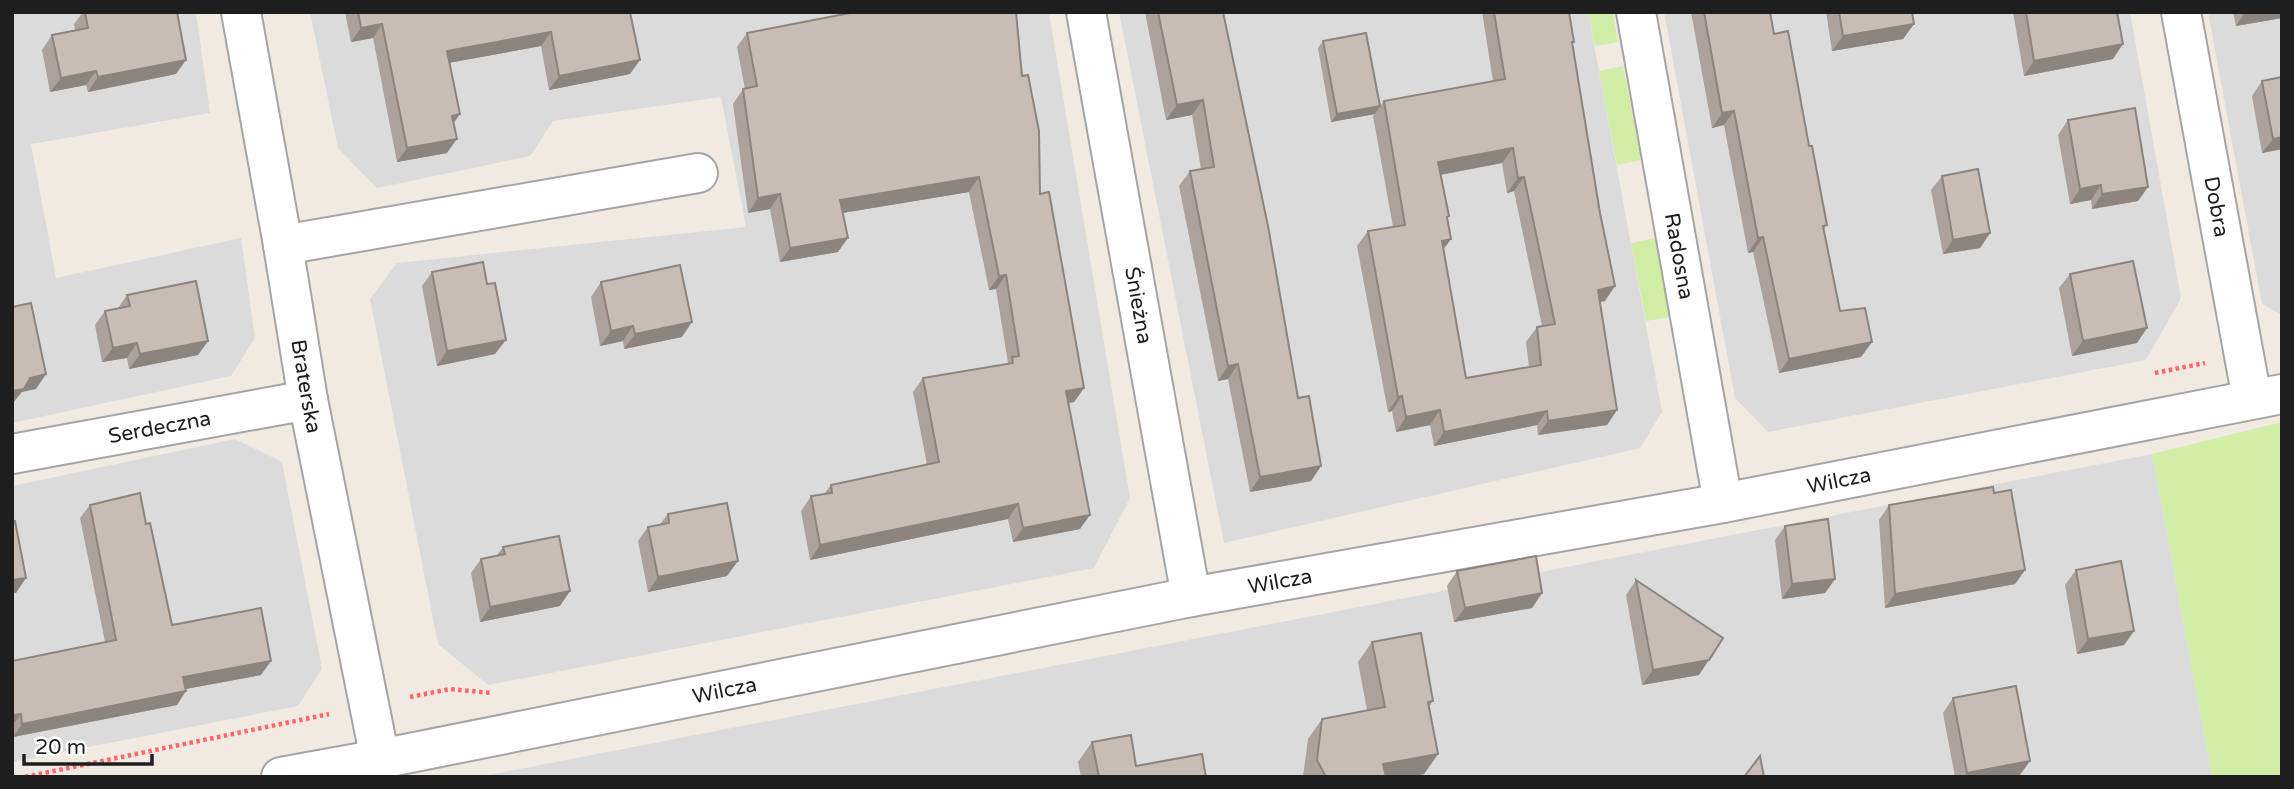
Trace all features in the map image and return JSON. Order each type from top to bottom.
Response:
[{"type":"street","name":"Braterska","points":[[241,12],[308,400],[380,759]]},
{"type":"street","name":"Śnieżna","points":[[1086,12],[1191,597]]},
{"type":"street","name":"Radosna","points":[[1636,12],[1723,503]]},
{"type":"street","name":"Dobra","points":[[2181,12],[2267,397]]},
{"type":"street","points":[[283,245],[698,173]]},
{"type":"street","name":"Wilcza","points":[[281,777],[1191,597],[1723,503],[2267,397]]},
{"type":"street","name":"Serdeczna","points":[[12,454],[308,400]]},
{"type":"shaded area","points":[[196,12],[210,113],[31,144],[56,278],[241,238],[255,338],[231,376],[12,423],[12,14]]},
{"type":"shaded area","points":[[310,12],[1049,12],[1130,498],[1094,568],[488,685],[438,644],[370,299],[397,263],[746,227],[721,97],[553,121],[530,156],[377,188],[338,148]]},
{"type":"shaded area","points":[[1119,12],[1588,12],[1662,412],[1640,448],[1224,543]]},
{"type":"shaded area","points":[[1664,12],[2130,12],[2181,298],[2146,360],[1768,432],[1735,398]]},
{"type":"shaded area","points":[[2208,12],[2282,12],[2282,315],[2262,304]]},
{"type":"shaded area","points":[[235,439],[282,462],[322,669],[298,706],[12,762],[12,486]]},
{"type":"shaded area","points":[[2152,454],[2212,777],[478,777]]},
{"type":"green space","points":[[1588,12],[1613,12],[1618,42],[1595,46]]},
{"type":"green space","points":[[1623,66],[1641,160],[1617,165],[1599,71]]},
{"type":"green space","points":[[1655,238],[1670,317],[1646,321],[1631,243]]},
{"type":"green space","points":[[2282,422],[2282,777],[2212,777],[2152,454]]},
{"type":"building","points":[[85,12],[177,12],[186,60],[98,77],[96,71],[61,78],[52,35],[88,28]]},
{"type":"building","points":[[358,12],[630,12],[640,60],[559,76],[551,32],[447,51],[460,114],[452,116],[457,139],[407,148],[382,24],[361,28]]},
{"type":"building","points":[[855,12],[1016,12],[1022,76],[1028,75],[1039,131],[1040,194],[1049,192],[1084,388],[1066,391],[1090,515],[1023,528],[1018,504],[820,545],[811,496],[832,493],[831,485],[939,462],[923,378],[1013,363],[1012,357],[1019,356],[1006,275],[999,276],[979,177],[840,200],[848,238],[790,248],[780,194],[758,198],[743,89],[757,86],[747,33]]},
{"type":"building","points":[[1158,12],[1223,12],[1268,226],[1298,398],[1309,396],[1321,466],[1260,477],[1238,364],[1228,366],[1190,171],[1214,167],[1203,100],[1177,105]]},
{"type":"building","points":[[1494,12],[1569,12],[1600,213],[1615,286],[1598,290],[1617,410],[1548,421],[1547,411],[1444,432],[1440,410],[1406,417],[1402,396],[1398,397],[1368,231],[1405,225],[1384,101],[1505,79]],"holes":[[[1513,148],[1518,178],[1524,177],[1555,324],[1537,327],[1541,365],[1466,378],[1442,241],[1451,239],[1438,162]]]},
{"type":"building","points":[[1704,12],[1770,12],[1774,34],[1788,31],[1827,225],[1823,226],[1840,311],[1865,308],[1872,342],[1789,359],[1763,237],[1758,238],[1734,111],[1722,113]]},
{"type":"building","points":[[1839,12],[1912,12],[1914,24],[1843,36]]},
{"type":"building","points":[[2026,12],[2117,12],[2123,44],[2034,61]]},
{"type":"building","points":[[1366,33],[1380,106],[1337,114],[1323,41]]},
{"type":"building","points":[[2282,77],[2282,137],[2273,139],[2262,81]]},
{"type":"building","points":[[2135,108],[2148,187],[2102,194],[2101,185],[2080,189],[2068,120]]},
{"type":"building","points":[[1978,169],[1990,233],[1953,240],[1942,176]]},
{"type":"building","points":[[2133,261],[2147,328],[2083,341],[2070,274]]},
{"type":"building","points":[[483,262],[487,284],[495,283],[506,340],[447,351],[432,272]]},
{"type":"building","points":[[680,265],[692,322],[635,334],[633,326],[611,331],[601,282]]},
{"type":"building","points":[[196,281],[208,341],[140,354],[137,343],[113,348],[105,311],[130,306],[127,295]]},
{"type":"building","points":[[31,303],[46,374],[30,378],[24,389],[12,391],[12,307]]},
{"type":"building","points":[[1993,487],[1994,493],[2011,490],[2025,570],[1895,594],[1889,505]]},
{"type":"building","points":[[140,493],[146,524],[150,523],[172,625],[261,608],[271,661],[183,677],[186,691],[22,724],[21,714],[12,715],[12,661],[116,640],[90,505]]},
{"type":"building","points":[[727,503],[738,561],[658,577],[648,527],[669,523],[668,514]]},
{"type":"building","points":[[1828,519],[1835,579],[1792,584],[1785,526]]},
{"type":"building","points":[[15,521],[26,578],[12,580],[12,522]]},
{"type":"building","points":[[559,536],[570,591],[490,607],[481,559],[505,554],[503,547]]},
{"type":"building","points":[[1536,556],[1542,593],[1465,608],[1457,571]]},
{"type":"building","points":[[2121,561],[2134,631],[2088,639],[2076,570]]},
{"type":"building","points":[[1636,580],[1723,638],[1709,660],[1653,670]]},
{"type":"building","points":[[1421,633],[1433,701],[1428,702],[1438,754],[1383,764],[1386,777],[1326,777],[1317,760],[1322,719],[1385,707],[1372,642]]},
{"type":"building","points":[[2016,686],[2030,761],[1967,773],[1953,698]]},
{"type":"building","points":[[1131,735],[1136,766],[1202,754],[1206,777],[1099,777],[1092,742]]},
{"type":"building","points":[[1760,756],[1764,777],[1744,777]]}]
